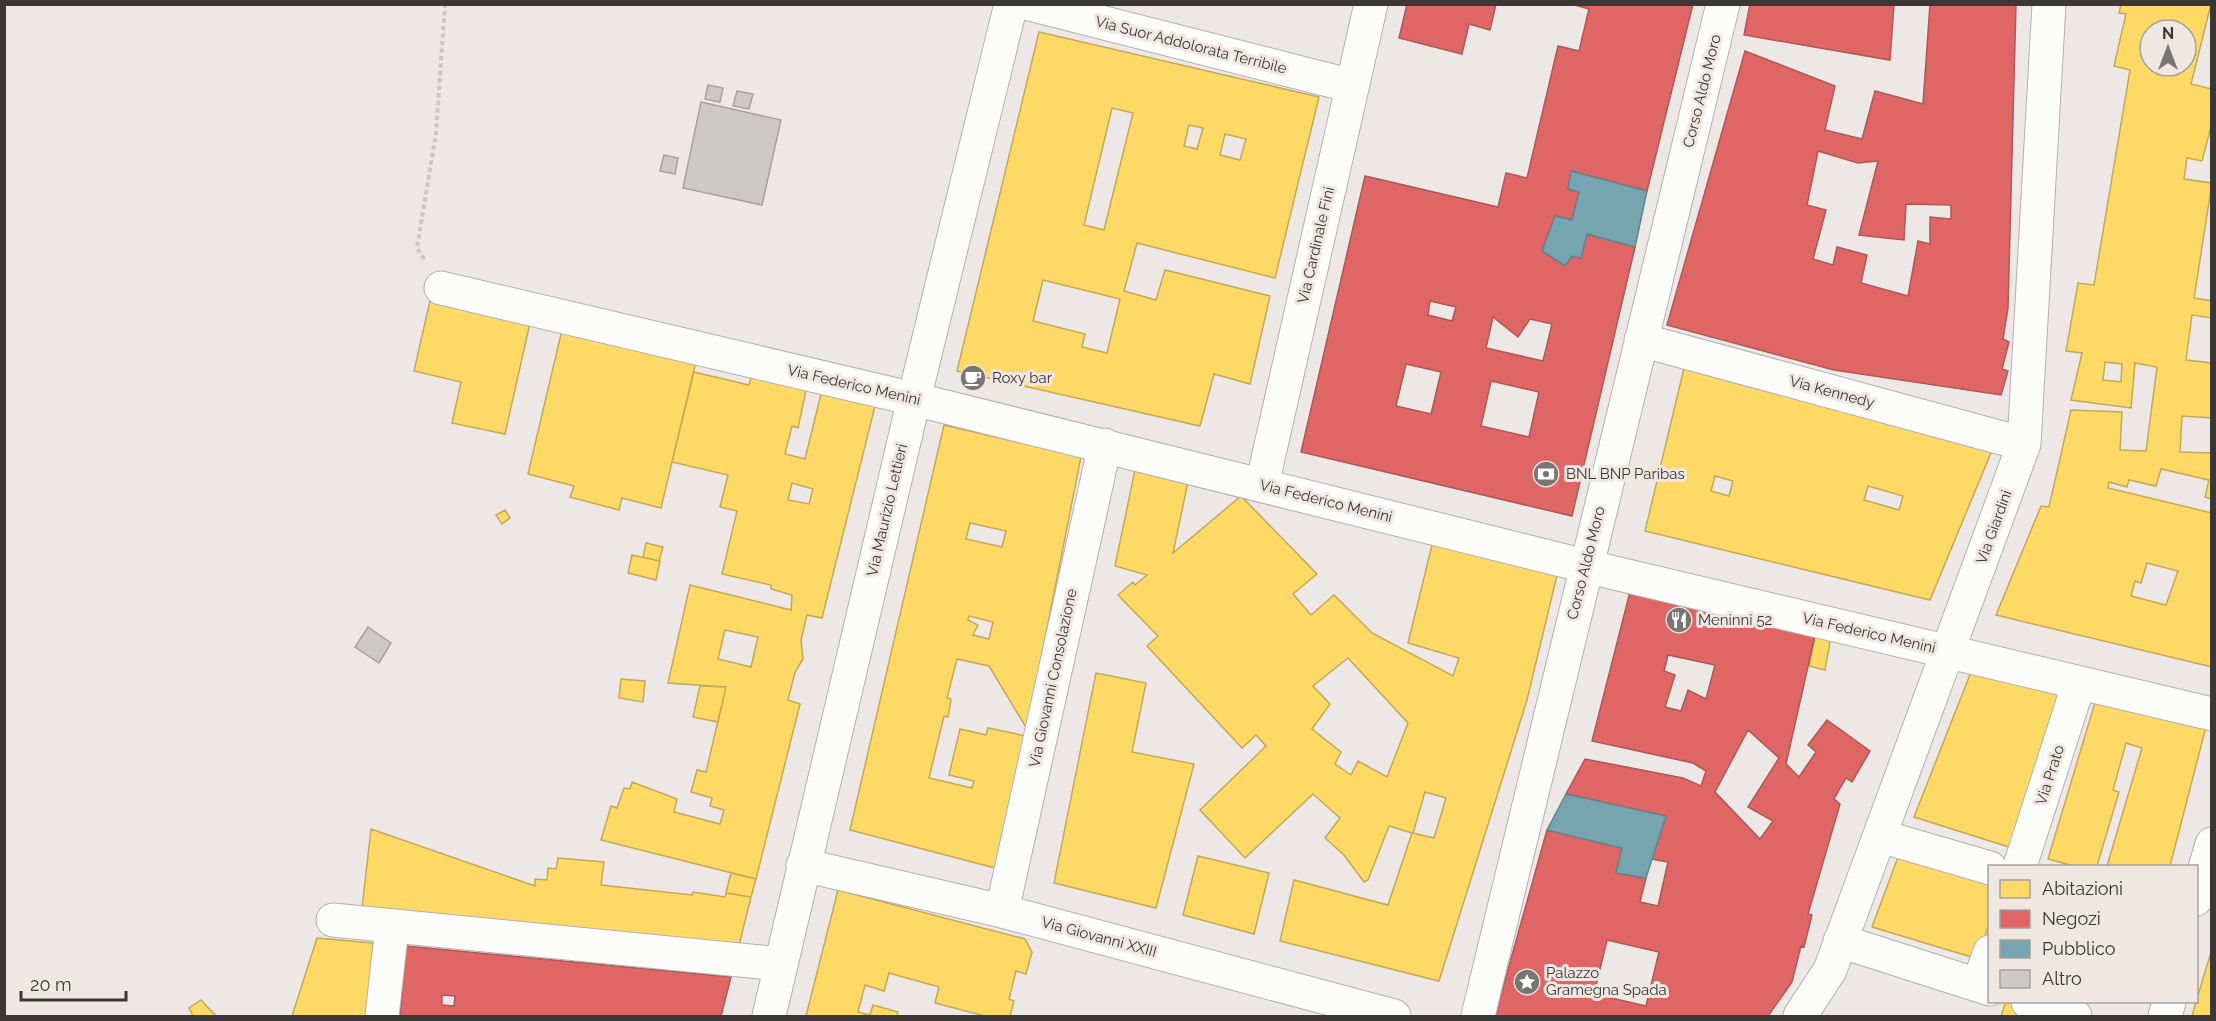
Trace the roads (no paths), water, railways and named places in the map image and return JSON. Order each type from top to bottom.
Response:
[{"type":"street","name":"Via Maurizio Lettieri","points":[[769,1017],[914,399],[1011,4]]},
{"type":"street","name":"Via Suor Addolorata Terribile","points":[[1030,4],[1352,86]]},
{"type":"street","name":"Via Cardinale Fini","points":[[1262,485],[1371,4]]},
{"type":"street","name":"Corso Aldo Moro","points":[[1478,1017],[1723,4]]},
{"type":"street","name":"Via Giardini","points":[[1800,1017],[1830,970],[2024,444],[2049,4]]},
{"type":"street","name":"Via Federico Menini","points":[[441,288],[914,399],[1586,566],[2211,714]]},
{"type":"street","name":"Via Kennedy","points":[[1641,340],[2024,444]]},
{"type":"street","name":"Via Giovanni Consolazione","points":[[1002,911],[1105,445]]},
{"type":"street","name":"Via Prato","points":[[2021,865],[2079,683]]},
{"type":"street","points":[[1880,836],[1988,868]]},
{"type":"street","points":[[2198,892],[2211,844]]},
{"type":"street","name":"Via Giovanni XXIII","points":[[803,865],[1002,911],[1394,1017]]},
{"type":"street","points":[[333,920],[781,964]]},
{"type":"street","points":[[382,1017],[392,927]]},
{"type":"street","points":[[1840,941],[1984,987],[1988,959]]},
{"type":"street","points":[[2031,1003],[2074,1017]]},
{"type":"place","name":"Roxy bar","points":[[973,378]]},
{"type":"place","name":"BNL BNP Paribas","points":[[1546,474]]},
{"type":"place","name":"Meninni 52","points":[[1679,620]]},
{"type":"place","name":"Palazzo Gramegna Spada","points":[[1527,982]]}]
